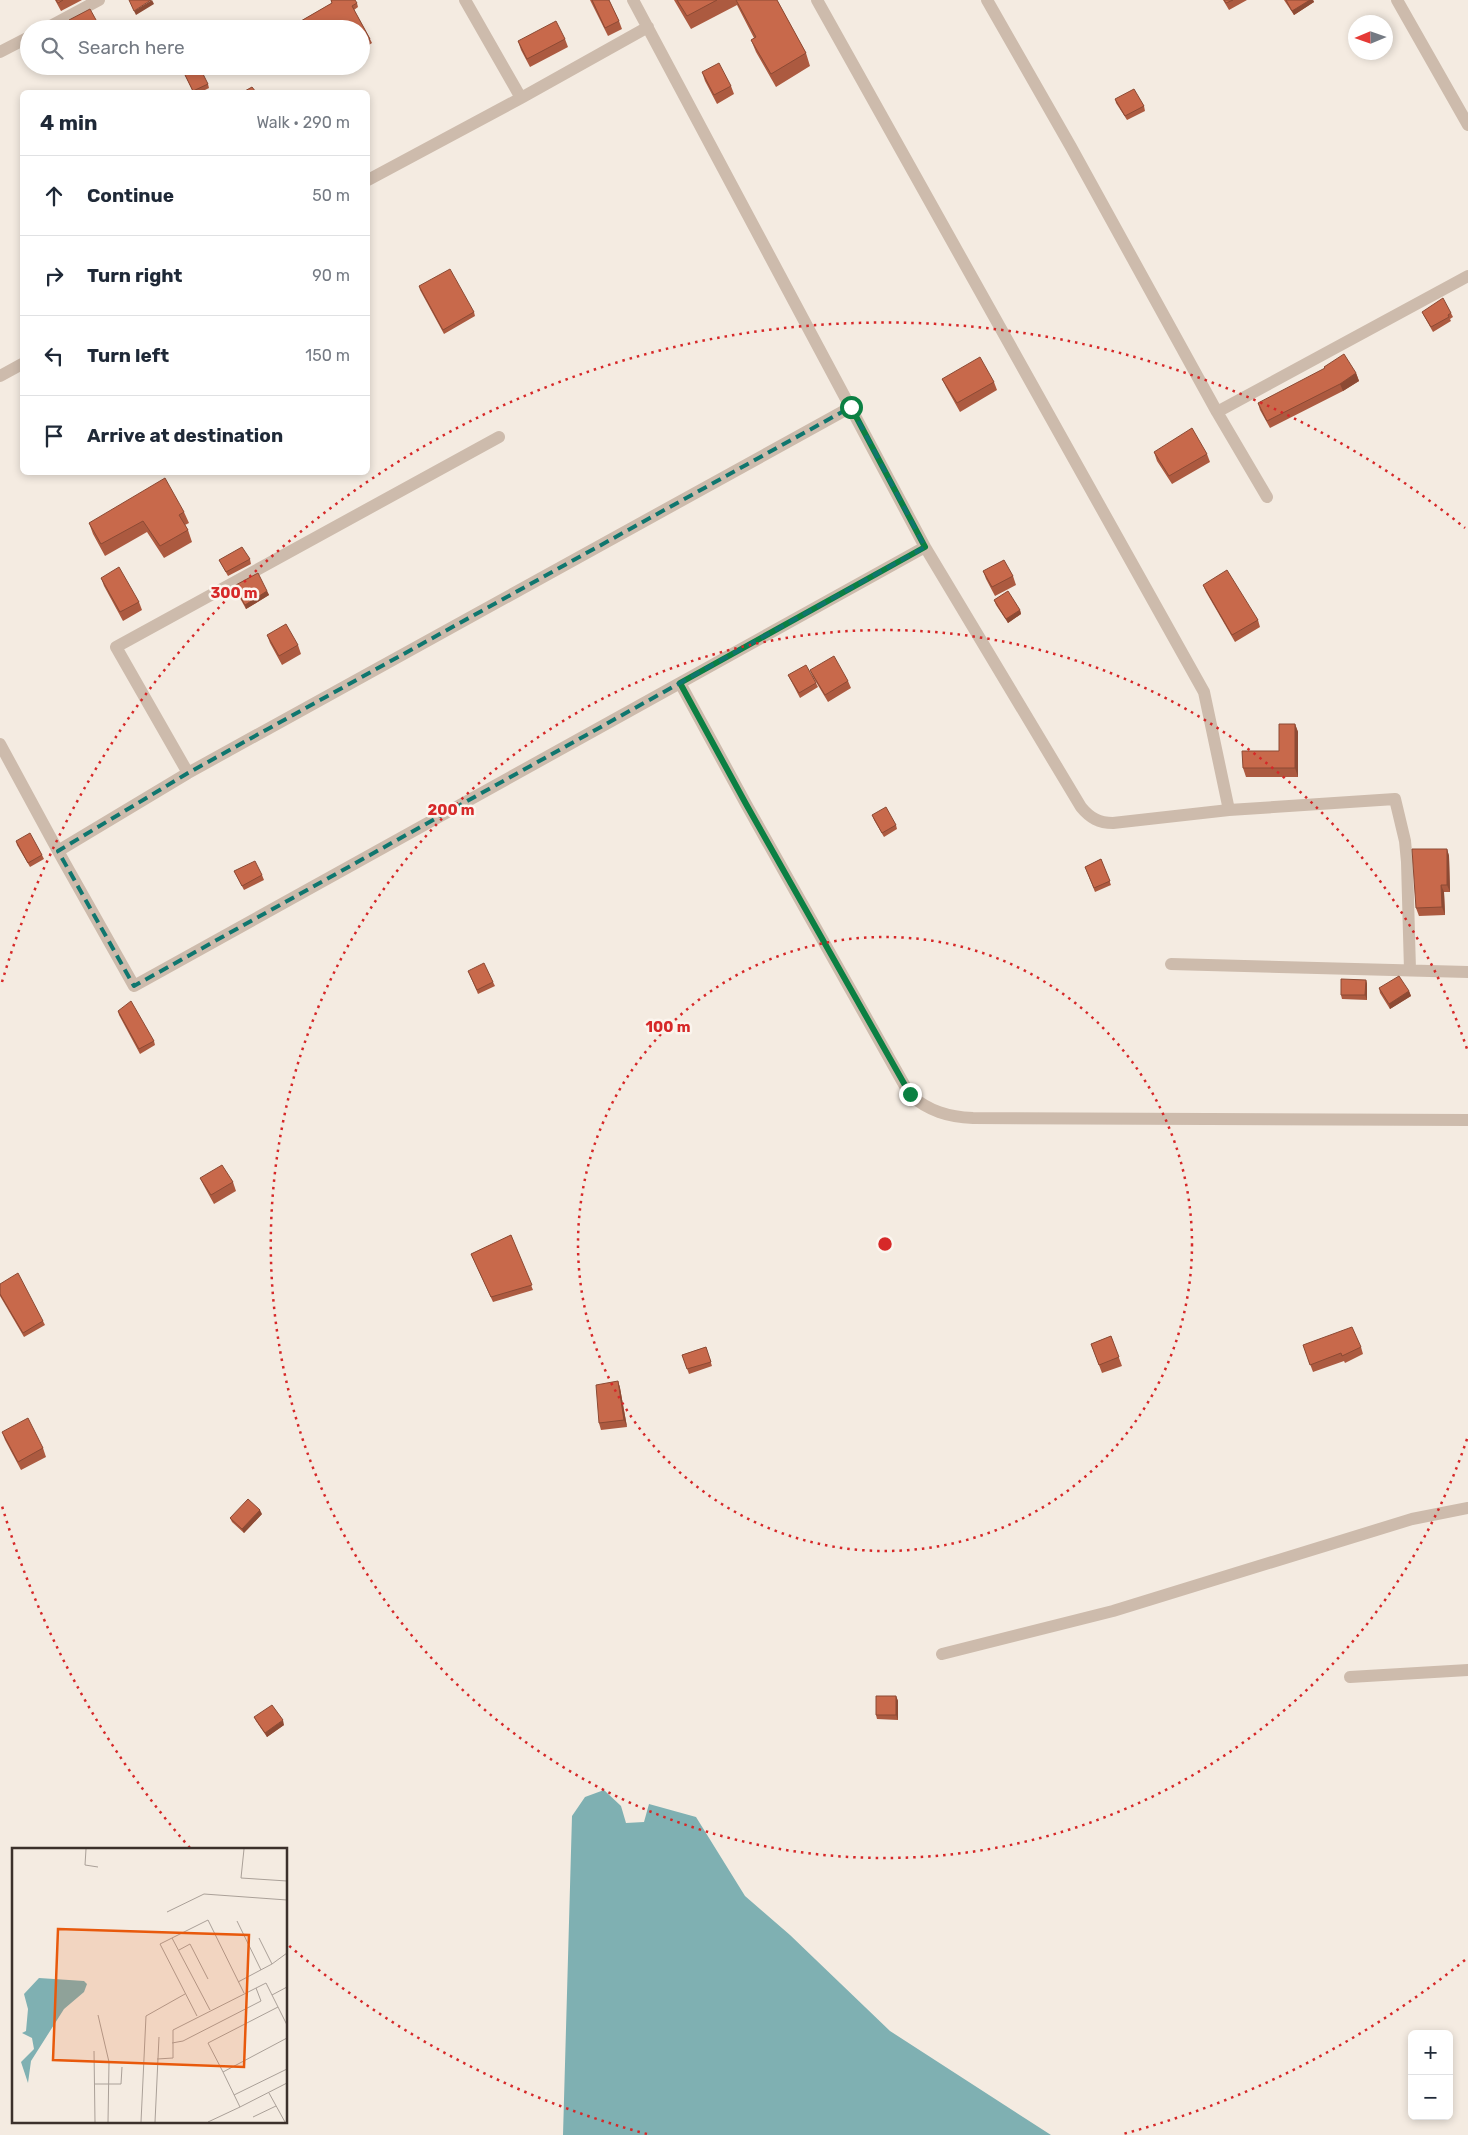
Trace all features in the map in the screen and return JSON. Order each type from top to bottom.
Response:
[{"type":"street","points":[[62,20],[99,0]]},
{"type":"street","points":[[465,0],[521,98]]},
{"type":"street","points":[[633,0],[925,547],[1086,813],[1098,821],[1113,823],[1229,810],[1395,799],[1405,841],[1407,862],[1410,970]]},
{"type":"street","points":[[818,0],[1204,692],[1229,810]]},
{"type":"street","points":[[987,0],[1266,497]]},
{"type":"street","points":[[1397,0],[1468,125]]},
{"type":"street","points":[[370,179],[648,27]]},
{"type":"street","points":[[0,52],[20,42]]},
{"type":"street","points":[[1217,412],[1468,276]]},
{"type":"street","points":[[0,376],[20,365]]},
{"type":"street","points":[[58,851],[188,773],[851,407]]},
{"type":"street","points":[[188,773],[116,648],[499,437]]},
{"type":"street","points":[[0,744],[134,986],[925,547]]},
{"type":"street","points":[[680,683],[910,1094],[936,1112],[953,1117],[973,1118],[1468,1120]]},
{"type":"street","points":[[1171,964],[1468,972]]},
{"type":"street","points":[[942,1654],[1113,1611],[1412,1519],[1468,1508]]},
{"type":"street","points":[[1350,1677],[1468,1670]]},
{"type":"highlighted area","points":[[851,407],[925,547],[134,986],[58,851],[188,773]]},
{"type":"water","points":[[604,1790],[621,1806],[626,1823],[644,1822],[649,1804],[696,1817],[745,1896],[790,1935],[890,2031],[1051,2135],[563,2135],[572,1816],[585,1797]]},
{"type":"building","points":[[129,0],[151,0],[134,11]]},
{"type":"building","points":[[331,0],[355,0],[357,3],[352,6],[360,20],[303,20],[332,3]]},
{"type":"building","points":[[592,0],[609,0],[619,21],[605,28]]},
{"type":"building","points":[[677,0],[717,0],[687,16]]},
{"type":"building","points":[[736,0],[777,0],[806,53],[771,74],[751,40],[756,37]]},
{"type":"building","points":[[1286,0],[1310,0],[1292,11]]},
{"type":"building","points":[[90,9],[96,20],[69,20]]},
{"type":"building","points":[[556,21],[565,39],[527,59],[518,41]]},
{"type":"building","points":[[719,63],[731,86],[714,95],[702,72]]},
{"type":"building","points":[[185,75],[204,75],[208,84],[192,90]]},
{"type":"building","points":[[1134,89],[1144,106],[1125,116],[1115,99]]},
{"type":"building","points":[[450,269],[474,312],[443,330],[419,286]]},
{"type":"building","points":[[1443,298],[1451,313],[1448,315],[1449,317],[1431,327],[1422,312]]},
{"type":"building","points":[[1344,354],[1356,373],[1340,384],[1267,421],[1258,403],[1325,368]]},
{"type":"building","points":[[980,357],[994,382],[957,403],[942,379]]},
{"type":"building","points":[[1192,428],[1207,454],[1169,476],[1154,452]]},
{"type":"building","points":[[165,478],[184,512],[179,515],[188,530],[160,546],[143,521],[101,544],[89,523]]},
{"type":"building","points":[[242,547],[250,559],[226,572],[219,560]]},
{"type":"building","points":[[1004,560],[1013,576],[992,587],[983,571]]},
{"type":"building","points":[[119,567],[139,602],[120,612],[101,578]]},
{"type":"building","points":[[1227,570],[1258,620],[1232,635],[1203,585]]},
{"type":"building","points":[[258,573],[267,591],[245,605],[234,586]]},
{"type":"building","points":[[1008,591],[1020,610],[1006,619],[994,600]]},
{"type":"building","points":[[286,624],[298,645],[279,656],[267,635]]},
{"type":"building","points":[[834,656],[848,681],[825,695],[810,670]]},
{"type":"building","points":[[806,665],[816,683],[799,693],[788,675]]},
{"type":"building","points":[[1279,724],[1295,724],[1295,768],[1243,768],[1242,751],[1279,751]]},
{"type":"building","points":[[886,807],[896,825],[882,833],[872,815]]},
{"type":"building","points":[[30,833],[42,855],[28,863],[16,841]]},
{"type":"building","points":[[1412,849],[1447,849],[1447,885],[1441,885],[1442,907],[1416,908]]},
{"type":"building","points":[[1101,859],[1110,881],[1094,888],[1085,867]]},
{"type":"building","points":[[255,861],[262,875],[242,886],[234,871]]},
{"type":"building","points":[[484,963],[493,982],[477,990],[468,971]]},
{"type":"building","points":[[1399,976],[1409,991],[1389,1004],[1379,988]]},
{"type":"building","points":[[1341,979],[1366,980],[1365,995],[1341,995]]},
{"type":"building","points":[[131,1001],[154,1041],[139,1049],[118,1011]]},
{"type":"building","points":[[222,1165],[233,1182],[211,1195],[200,1178]]},
{"type":"building","points":[[511,1235],[532,1285],[491,1297],[471,1254]]},
{"type":"building","points":[[18,1273],[43,1321],[23,1333],[0,1294],[0,1284]]},
{"type":"building","points":[[1352,1327],[1361,1347],[1342,1356],[1341,1353],[1310,1365],[1303,1345]]},
{"type":"building","points":[[1111,1336],[1119,1357],[1099,1365],[1091,1344]]},
{"type":"building","points":[[706,1347],[711,1362],[687,1369],[682,1355]]},
{"type":"building","points":[[618,1381],[624,1420],[599,1423],[596,1385]]},
{"type":"building","points":[[28,1418],[43,1448],[18,1462],[2,1432]]},
{"type":"building","points":[[248,1499],[260,1510],[242,1529],[230,1518]]},
{"type":"building","points":[[876,1696],[896,1696],[896,1715],[876,1715]]},
{"type":"building","points":[[272,1705],[283,1720],[265,1733],[254,1717]]},
{"type":"route","points":[[851,407],[925,547],[680,683],[910,1094]]}]
